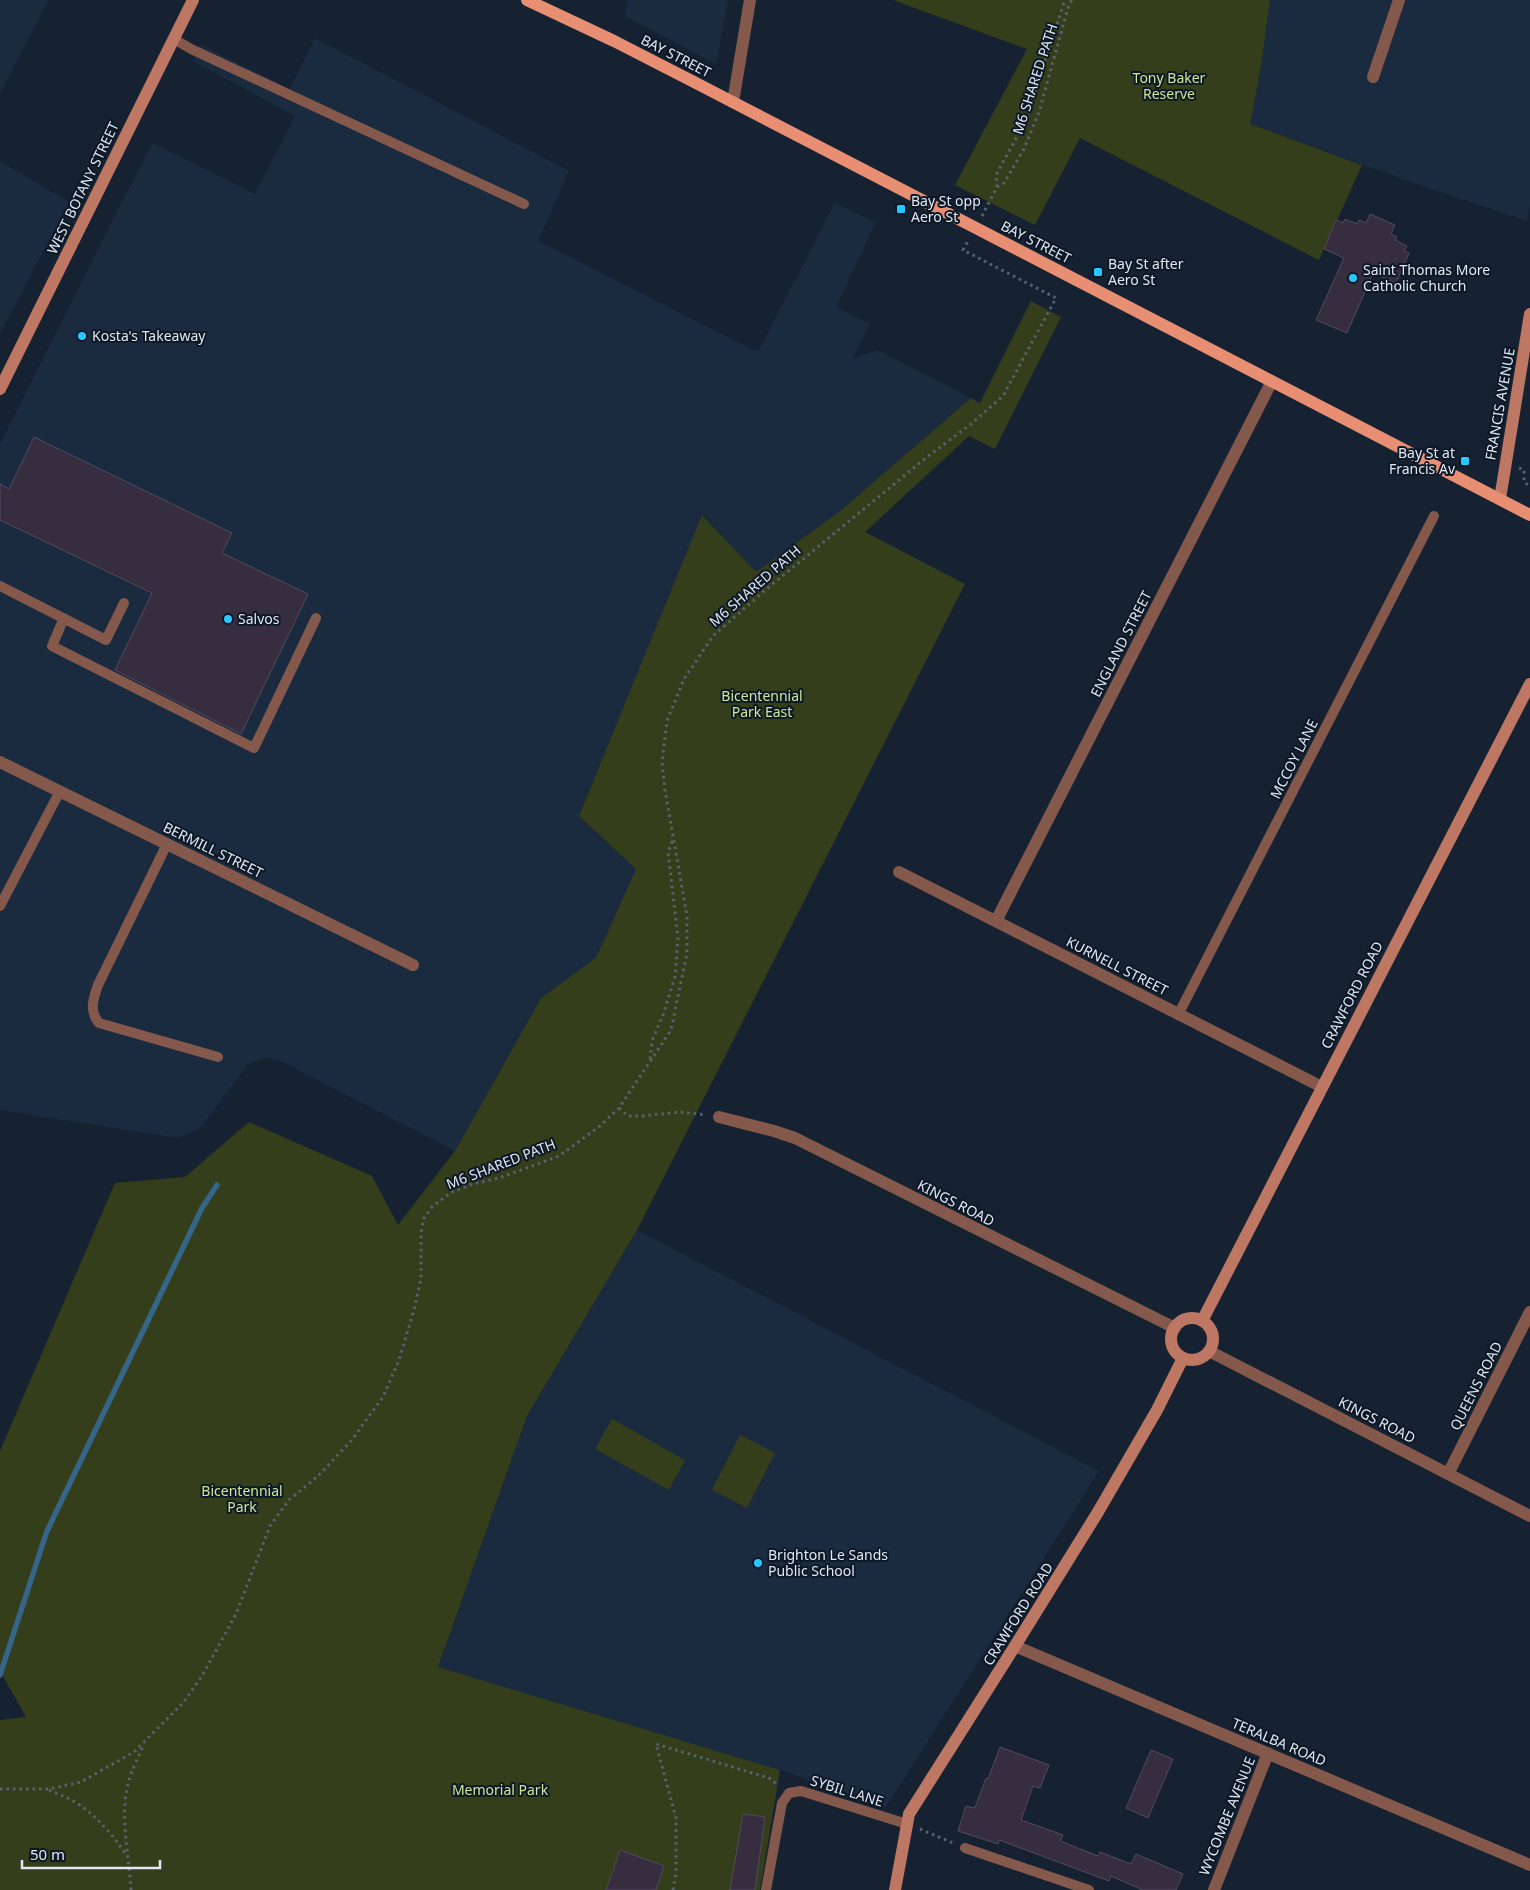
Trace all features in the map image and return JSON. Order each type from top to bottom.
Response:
[{"type":"main road","name":"BAY STREET","points":[[527,0],[614,41],[733,102],[1530,515]]},
{"type":"street","name":"WEST BOTANY STREET","points":[[0,389],[193,0]]},
{"type":"street","points":[[733,102],[750,0]]},
{"type":"street","points":[[1373,76],[1399,0]]},
{"type":"street","name":"FRANCIS AVENUE","points":[[1500,499],[1530,314]]},
{"type":"street","name":"ENGLAND STREET","points":[[996,922],[1272,381]]},
{"type":"street","name":"CRAWFORD ROAD","points":[[1202,1321],[1530,684]]},
{"type":"street","name":"BERMILL STREET","points":[[0,762],[413,965]]},
{"type":"street","name":"KURNELL STREET","points":[[899,872],[1322,1087]]},
{"type":"street","name":"KINGS ROAD","points":[[719,1117],[795,1138],[1175,1328]]},
{"type":"street","name":"QUEENS ROAD","points":[[1448,1474],[1530,1312]]},
{"type":"street","points":[[1192,1318],[1202,1321],[1209,1327],[1212,1334],[1213,1343],[1209,1351],[1198,1359],[1183,1358],[1178,1355],[1172,1345],[1172,1334],[1175,1328],[1187,1319],[1192,1318]]},
{"type":"street","name":"KINGS ROAD","points":[[1209,1351],[1530,1516]]},
{"type":"street","name":"CRAWFORD ROAD","points":[[895,1890],[909,1814],[1016,1646],[1098,1512],[1183,1358]]},
{"type":"street","name":"TERALBA ROAD","points":[[1016,1646],[1530,1865]]},
{"type":"street","name":"WYCOMBE AVENUE","points":[[1214,1890],[1268,1753]]},
{"type":"lane","points":[[174,38],[191,49],[524,204]]},
{"type":"lane","name":"MCCOY LANE","points":[[1178,1014],[1434,516]]},
{"type":"lane","points":[[0,586],[106,640],[124,603]]},
{"type":"lane","points":[[64,618],[52,646],[254,748],[316,618]]},
{"type":"lane","points":[[0,906],[60,791]]},
{"type":"lane","points":[[167,844],[98,985],[92,1008],[94,1017],[99,1023],[218,1057]]},
{"type":"lane","name":"SYBIL LANE","points":[[766,1890],[782,1803],[789,1793],[801,1791],[906,1824]]},
{"type":"lane","points":[[966,1848],[1089,1890]]},
{"type":"path","name":"M6 SHARED PATH","points":[[997,187],[996,175],[1023,126],[1065,0]]},
{"type":"path","name":"M6 SHARED PATH","points":[[983,213],[997,187],[1004,183],[1024,149],[1039,112],[1068,8],[1072,0]]},
{"type":"path","name":"M6 SHARED PATH","points":[[0,1789],[49,1789],[81,1782],[134,1752],[183,1703],[202,1676],[236,1614],[270,1526],[290,1500],[316,1478],[351,1441],[383,1397],[399,1360],[414,1310],[421,1279],[421,1232],[424,1218],[432,1207],[450,1193],[470,1185],[502,1177],[559,1156],[600,1126],[619,1108],[671,1030],[687,953],[687,916],[662,762],[667,721],[684,679],[714,636],[763,592],[1003,396],[1056,298],[964,250],[968,241]]},
{"type":"path","points":[[649,1062],[652,1041],[663,1015],[675,977],[678,938],[668,852],[673,838]]},
{"type":"path","points":[[619,1108],[628,1116],[680,1112],[719,1117]]},
{"type":"path","name":"M6 SHARED PATH","points":[[131,1890],[124,1820],[128,1782],[145,1741]]},
{"type":"path","points":[[673,1890],[676,1872],[676,1818],[656,1744],[769,1778],[789,1793]]},
{"type":"path","name":"M6 SHARED PATH","points":[[49,1789],[74,1801],[94,1817],[108,1830],[129,1858]]},
{"type":"path","points":[[906,1824],[966,1848]]},
{"type":"shaded area","points":[[0,0],[48,0],[0,94]]},
{"type":"shaded area","points":[[628,0],[728,0],[716,64],[625,16]]},
{"type":"shaded area","points":[[1270,0],[1530,0],[1530,204],[1527,221],[1431,189],[1250,124],[1261,67]]},
{"type":"shaded area","points":[[315,38],[569,171],[538,241],[758,352],[835,203],[876,222],[836,307],[870,324],[852,359],[878,350],[971,398],[840,511],[756,572],[703,515],[579,816],[636,869],[596,959],[541,998],[455,1151],[283,1062],[267,1057],[248,1064],[199,1129],[178,1138],[0,1110],[0,444],[152,143],[255,194],[295,116],[193,61],[200,44],[290,89]]},
{"type":"shaded area","points":[[0,161],[69,202],[0,334]]},
{"type":"shaded area","name":"Brighton Le Sands Public School","points":[[637,1230],[1099,1471],[886,1807],[780,1770],[438,1667],[527,1416]]},
{"type":"green space","name":"Tony Baker Reserve","points":[[893,0],[1270,0],[1261,67],[1250,124],[1362,165],[1319,260],[1080,138],[1035,225],[955,185],[1027,49]]},
{"type":"green space","points":[[1031,301],[1061,317],[995,449],[969,436],[865,532],[965,584],[637,1230],[527,1416],[438,1667],[780,1770],[760,1890],[0,1890],[0,1720],[26,1717],[0,1671],[0,1451],[115,1183],[185,1177],[249,1122],[372,1176],[398,1225],[455,1151],[541,998],[596,958],[636,869],[579,816],[702,515],[756,572],[840,511],[971,398],[980,403]]},
{"type":"green space","points":[[612,1419],[685,1460],[669,1490],[595,1449]]},
{"type":"green space","points":[[740,1435],[775,1453],[747,1508],[712,1490]]},
{"type":"building","name":"Saint Thomas More Catholic Church","points":[[1370,214],[1395,225],[1391,234],[1397,237],[1395,240],[1407,246],[1404,251],[1409,253],[1396,283],[1373,273],[1347,333],[1316,320],[1344,258],[1324,249],[1336,220],[1343,223],[1345,219],[1357,224],[1359,220],[1366,223]]},
{"type":"building","points":[[34,437],[232,533],[222,553],[308,594],[241,734],[115,670],[152,593],[0,520],[0,484],[9,489]]},
{"type":"building","points":[[1000,1747],[1049,1765],[1040,1788],[1033,1786],[1021,1820],[1063,1835],[1060,1841],[1098,1856],[1100,1852],[1131,1864],[1136,1854],[1183,1874],[1176,1890],[1143,1890],[1111,1876],[1109,1881],[999,1840],[998,1844],[958,1831],[966,1806],[975,1808]]},
{"type":"building","points":[[1151,1750],[1173,1759],[1148,1818],[1126,1808]]},
{"type":"building","points":[[743,1814],[765,1817],[755,1890],[730,1890]]},
{"type":"building","points":[[620,1850],[664,1866],[656,1890],[606,1890]]},
{"type":"waterway","points":[[0,1675],[47,1531],[202,1208],[217,1185]]},
{"type":"place","name":"Bay St opp Aero St","points":[[901,209]]},
{"type":"place","name":"Bay St after Aero St","points":[[1098,272]]},
{"type":"place","name":"Saint Thomas More Catholic Church","points":[[1353,278]]},
{"type":"place","name":"Kosta's Takeaway","points":[[82,336]]},
{"type":"place","name":"Bay St at Francis Av","points":[[1465,461]]},
{"type":"place","name":"Salvos","points":[[228,619]]},
{"type":"place","name":"Brighton Le Sands Public School","points":[[758,1563]]},
{"type":"park label","name":"Bicentennial Park East","points":[[762,704]]},
{"type":"park label","name":"Bicentennial Park","points":[[242,1499]]},
{"type":"park label","name":"Memorial Park","points":[[500,1790]]}]
